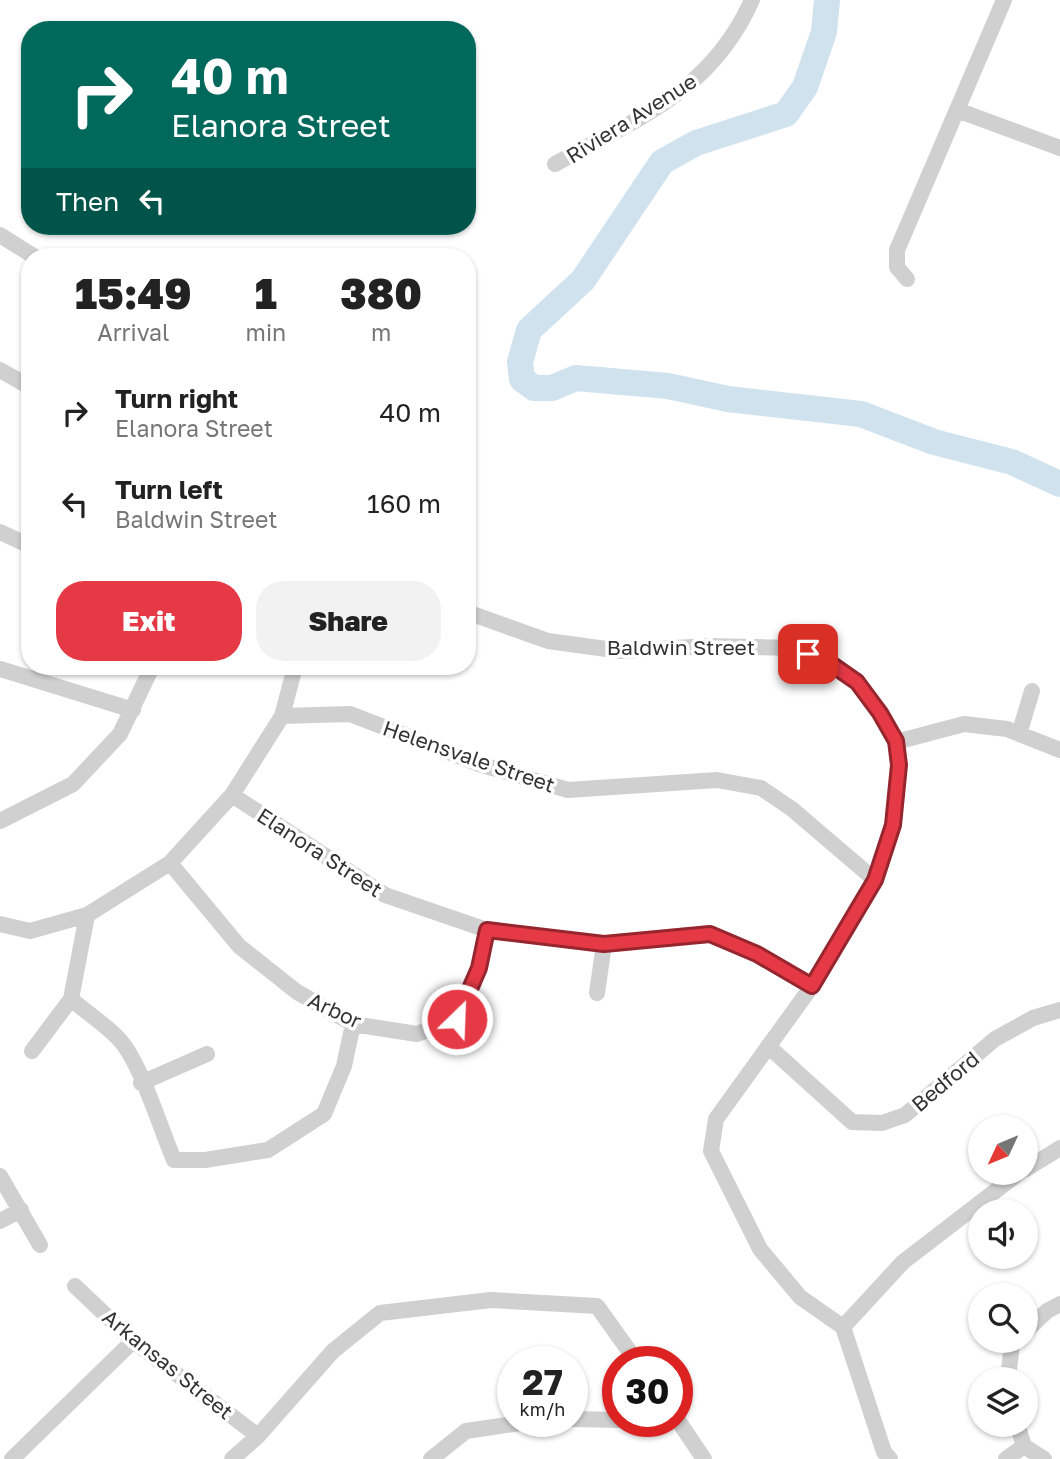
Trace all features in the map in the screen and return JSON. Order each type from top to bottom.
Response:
[{"type":"street","name":"Riviera Avenue","points":[[555,164],[672,98],[700,77],[732,39],[752,0]]},
{"type":"street","points":[[907,279],[897,267],[897,250],[1004,0]]},
{"type":"street","points":[[957,110],[1060,148]]},
{"type":"street","points":[[0,235],[21,248]]},
{"type":"street","points":[[0,370],[21,382]]},
{"type":"street","points":[[0,533],[21,542]]},
{"type":"street","name":"Baldwin Street","points":[[476,615],[548,641],[621,651],[709,646],[793,648],[824,659],[857,682],[896,741],[899,765],[893,825],[875,880],[812,986],[716,1119],[711,1151],[760,1249],[800,1297],[844,1327]]},
{"type":"street","points":[[0,669],[133,710]]},
{"type":"street","points":[[0,821],[73,784],[120,734],[148,675]]},
{"type":"street","points":[[0,923],[30,931],[87,915],[170,863],[232,795],[282,716],[293,675]]},
{"type":"street","points":[[1019,734],[1032,691]]},
{"type":"street","name":"Helensvale Street","points":[[282,716],[350,714],[479,764],[568,790],[717,780],[761,788],[792,809],[875,880]]},
{"type":"street","points":[[896,741],[964,724],[1007,729],[1060,750]]},
{"type":"street","name":"Elanora Street","points":[[232,795],[385,895],[487,930],[604,944],[710,934],[757,954],[812,986]]},
{"type":"street","points":[[0,806],[16,814]]},
{"type":"street","name":"Arbor","points":[[170,863],[239,946],[298,992],[353,1024],[417,1034],[457,1019],[479,968],[487,930]]},
{"type":"street","points":[[32,1051],[71,999],[87,915]]},
{"type":"street","points":[[597,993],[604,944]]},
{"type":"street","points":[[71,999],[118,1038],[137,1064],[141,1083],[174,1160],[205,1160],[268,1150],[324,1114],[344,1066],[353,1024]]},
{"type":"street","name":"Bedford","points":[[768,1046],[852,1122],[882,1123],[905,1115],[995,1039],[1033,1018],[1060,1010]]},
{"type":"street","points":[[141,1083],[207,1054]]},
{"type":"street","points":[[1038,1161],[1060,1148]]},
{"type":"street","points":[[0,1176],[40,1245]]},
{"type":"street","points":[[890,1459],[876,1429],[844,1327],[903,1262],[1003,1185]]},
{"type":"street","points":[[0,1221],[20,1210]]},
{"type":"street","name":"Arkansas Street","points":[[78,1288],[133,1341],[258,1436]]},
{"type":"street","points":[[232,1459],[258,1436],[333,1351],[380,1313],[491,1300],[597,1306],[625,1346]]},
{"type":"street","points":[[1038,1320],[1060,1304]]},
{"type":"street","points":[[12,1459],[133,1341]]},
{"type":"street","points":[[431,1459],[466,1431],[497,1426]]},
{"type":"street","points":[[689,1437],[704,1459]]},
{"type":"street","points":[[1021,1437],[1024,1446],[1044,1459]]},
{"type":"street","points":[[1006,1459],[1024,1446]]},
{"type":"waterway","points":[[827,0],[824,32],[805,87],[786,114],[696,143],[662,162],[583,280],[529,330],[520,362],[522,379],[534,388],[552,388],[576,378],[668,386],[728,399],[861,414],[934,442],[1012,462],[1060,484]]},
{"type":"route","points":[[457,1019],[479,968],[487,930],[604,944],[710,934],[757,954],[812,986],[875,880],[893,825],[899,765],[896,741],[857,682],[824,659],[808,654]]}]
